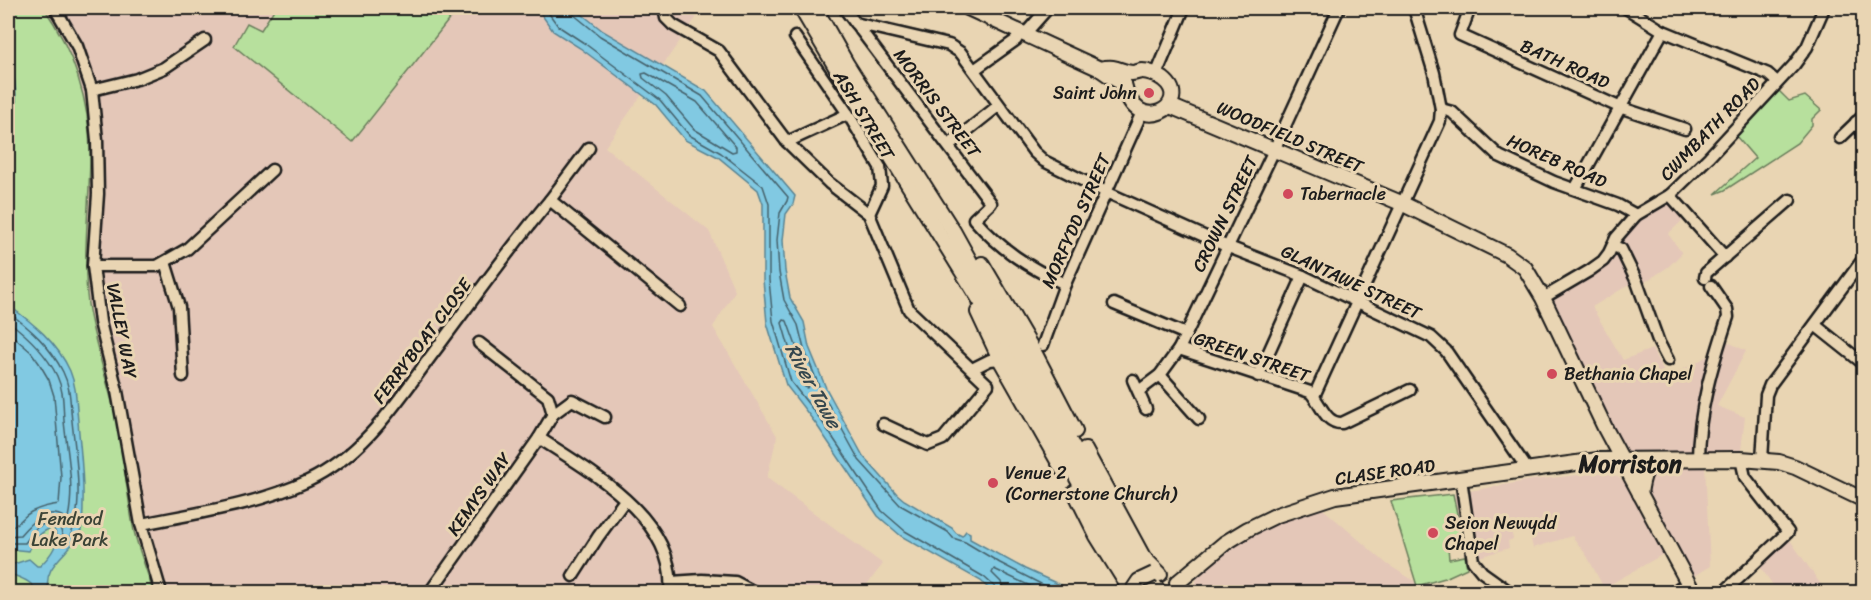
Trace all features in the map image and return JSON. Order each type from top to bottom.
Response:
[{"type":"main road","points":[[801,8],[840,75],[946,233],[1117,552],[1135,592]]},
{"type":"main road","points":[[815,8],[1058,419],[1117,531],[1136,562],[1159,592]]},
{"type":"main road","points":[[968,8],[1101,69],[1110,76],[1128,78],[1141,71],[1156,75],[1166,81],[1171,89],[1170,106],[1159,113],[1142,112],[1133,106],[1126,94],[1128,78]]},
{"type":"main road","name":"WOODFIELD STREET","points":[[1170,106],[1401,203],[1512,258],[1525,268],[1544,298],[1606,430],[1640,494],[1683,591]]},
{"type":"main road","points":[[946,233],[1000,359],[1069,481],[1097,536],[1125,581],[1135,592]]},
{"type":"main road","points":[[946,233],[978,259],[999,292],[1035,354],[1121,519],[1143,557],[1157,574]]},
{"type":"main road","points":[[1581,463],[1601,449],[1605,441],[1606,430]]},
{"type":"main road","name":"CLASE ROAD","points":[[1181,590],[1226,543],[1277,515],[1345,494],[1581,463],[1622,460],[1741,459],[1762,460],[1795,467],[1863,500]]},
{"type":"main road","points":[[1640,494],[1645,472],[1651,463],[1665,460]]},
{"type":"main road","points":[[1135,592],[1139,581],[1157,574],[1169,577],[1181,590]]},
{"type":"street","name":"VALLEY WAY","points":[[55,8],[77,46],[92,90],[97,140],[98,194],[93,266],[100,322],[117,391],[141,524],[161,592]]},
{"type":"street","points":[[664,8],[666,18],[673,25],[719,51],[788,142],[829,183],[869,213],[909,310],[988,385],[943,439],[928,445],[883,424]]},
{"type":"street","name":"MORRIS STREET","points":[[844,8],[991,203],[974,219],[989,236],[1034,270],[1065,284]]},
{"type":"street","points":[[974,70],[1016,40],[1048,8]]},
{"type":"street","points":[[1156,75],[1185,8]]},
{"type":"street","name":"CROWN STREET","points":[[1140,390],[1160,375],[1179,349],[1339,8]]},
{"type":"street","points":[[1410,390],[1342,423],[1335,423],[1328,419],[1314,396],[1440,121],[1441,109],[1434,74],[1414,8]]},
{"type":"street","name":"BATH ROAD","points":[[1470,8],[1460,35],[1619,107],[1685,129]]},
{"type":"street","points":[[1626,8],[1663,31],[1768,74],[1777,82]]},
{"type":"street","name":"CWMBATH ROAD","points":[[1544,298],[1603,261],[1616,238],[1636,215],[1670,195],[1709,157],[1807,47],[1824,8]]},
{"type":"street","name":"GLANTAWE STREET","points":[[855,23],[949,45],[961,53],[998,106],[1044,162],[1226,246],[1303,276],[1431,338],[1440,344],[1528,470]]},
{"type":"street","points":[[1575,189],[1663,31]]},
{"type":"street","name":"ASH STREET","points":[[795,37],[848,114],[880,167],[882,186],[869,213]]},
{"type":"street","points":[[92,90],[137,79],[164,68],[205,40]]},
{"type":"street","points":[[949,145],[998,106]]},
{"type":"street","name":"HOREB ROAD","points":[[1441,109],[1452,112],[1499,156],[1618,205],[1636,215]]},
{"type":"street","name":"MORFYDD STREET","points":[[1043,345],[1065,284],[1142,112]]},
{"type":"street","points":[[788,142],[848,114]]},
{"type":"street","points":[[1860,119],[1863,135]]},
{"type":"street","points":[[1840,138],[1860,119]]},
{"type":"street","name":"FERRYBOAT CLOSE","points":[[141,524],[228,507],[261,497],[310,480],[337,464],[381,424],[475,296],[589,148]]},
{"type":"street","points":[[93,266],[157,266],[165,262],[187,249],[272,170]]},
{"type":"street","points":[[1670,195],[1725,257]]},
{"type":"street","points":[[550,200],[680,306]]},
{"type":"street","points":[[1698,459],[1698,435],[1728,316],[1726,309],[1708,282],[1706,273],[1790,200]]},
{"type":"street","points":[[1613,246],[1621,249],[1668,360]]},
{"type":"street","points":[[1762,460],[1766,395],[1770,385],[1863,258]]},
{"type":"street","points":[[165,262],[179,306],[183,376]]},
{"type":"street","points":[[1258,376],[1303,276]]},
{"type":"street","points":[[1114,304],[1186,334]]},
{"type":"street","points":[[1815,325],[1863,364]]},
{"type":"street","points":[[479,343],[548,397],[553,414],[572,400],[605,417]]},
{"type":"street","name":"GREEN STREET","points":[[1179,349],[1310,392],[1314,396]]},
{"type":"street","points":[[972,369],[990,360],[1000,359]]},
{"type":"street","points":[[1160,375],[1199,419]]},
{"type":"street","points":[[1133,380],[1140,390],[1146,409]]},
{"type":"street","name":"KEMYS WAY","points":[[430,592],[539,438],[553,414]]},
{"type":"street","points":[[539,438],[601,479],[646,519],[664,549],[670,587],[702,580],[735,582],[753,592]]},
{"type":"street","points":[[1724,592],[1788,532],[1745,477],[1741,459]]},
{"type":"street","points":[[1461,479],[1473,561],[1482,572],[1510,592]]},
{"type":"street","points":[[573,576],[625,500]]},
{"type":"shaded area","points":[[8,8],[703,8],[605,147],[709,231],[735,291],[713,327],[777,436],[767,478],[883,564],[861,592],[49,592],[8,162]]},
{"type":"shaded area","points":[[1682,192],[1684,219],[1668,234],[1682,253],[1668,267],[1633,290],[1630,284],[1592,307],[1623,360],[1652,349],[1667,378],[1712,354],[1724,340],[1746,351],[1717,406],[1745,417],[1741,450],[1625,457],[1551,300],[1593,274],[1616,254],[1622,239],[1639,219],[1670,202]]},
{"type":"shaded area","points":[[1705,465],[1710,566],[1692,577],[1644,491],[1652,470],[1660,467]]},
{"type":"shaded area","points":[[1608,472],[1619,477],[1626,484],[1665,553],[1604,588],[1587,556],[1572,536],[1533,548],[1528,526],[1511,530],[1513,539],[1508,541],[1509,548],[1466,561],[1453,494],[1532,480]]},
{"type":"shaded area","points":[[1322,508],[1387,564],[1416,582],[1417,585],[1425,583],[1440,592],[1196,592],[1198,572],[1249,537],[1308,510]]},
{"type":"shaded area","points":[[1790,540],[1826,592],[1778,592],[1758,564]]},
{"type":"green space","name":"Fendrod Lake Park","points":[[8,8],[44,8],[71,58],[83,96],[90,153],[86,247],[88,304],[118,428],[134,531],[153,592],[8,592]]},
{"type":"green space","points":[[275,8],[454,8],[455,12],[352,142],[234,46],[247,23],[261,30]]},
{"type":"green space","points":[[1778,90],[1789,101],[1805,96],[1821,110],[1812,119],[1812,125],[1797,143],[1725,190],[1715,194],[1755,158],[1736,136]]},
{"type":"green space","points":[[1453,494],[1463,543],[1448,547],[1449,559],[1465,556],[1467,568],[1445,578],[1417,586],[1391,501]]},
{"type":"water","name":"River Tawe","points":[[537,8],[574,8],[603,31],[706,91],[795,196],[786,214],[783,240],[790,298],[804,322],[809,347],[826,388],[863,456],[904,500],[952,528],[956,533],[962,536],[966,531],[970,533],[970,539],[1025,569],[1076,592],[991,591],[981,581],[901,536],[878,516],[816,424],[786,385],[767,323],[763,280],[763,204],[758,190],[718,157],[685,140],[656,105],[580,48],[553,31]]},
{"type":"water","points":[[8,41],[15,86],[16,117],[8,162]]},
{"type":"water","points":[[8,305],[51,342],[70,371],[75,390],[82,472],[82,524],[77,538],[49,574],[49,592],[37,592],[29,582],[8,573],[8,563],[14,564],[29,559],[40,566],[54,548],[56,538],[53,527],[38,536],[29,551],[8,549]]},
{"type":"place","name":"Saint John","points":[[1149,93]]},
{"type":"place","name":"Tabernacle","points":[[1288,194]]},
{"type":"place","name":"Bethania Chapel","points":[[1552,374]]},
{"type":"place","name":"Venue 2 (Cornerstone Church)","points":[[993,483]]},
{"type":"place","name":"Seion Newydd Chapel","points":[[1433,533]]},
{"type":"district","name":"Morriston","points":[[1630,464]]}]
